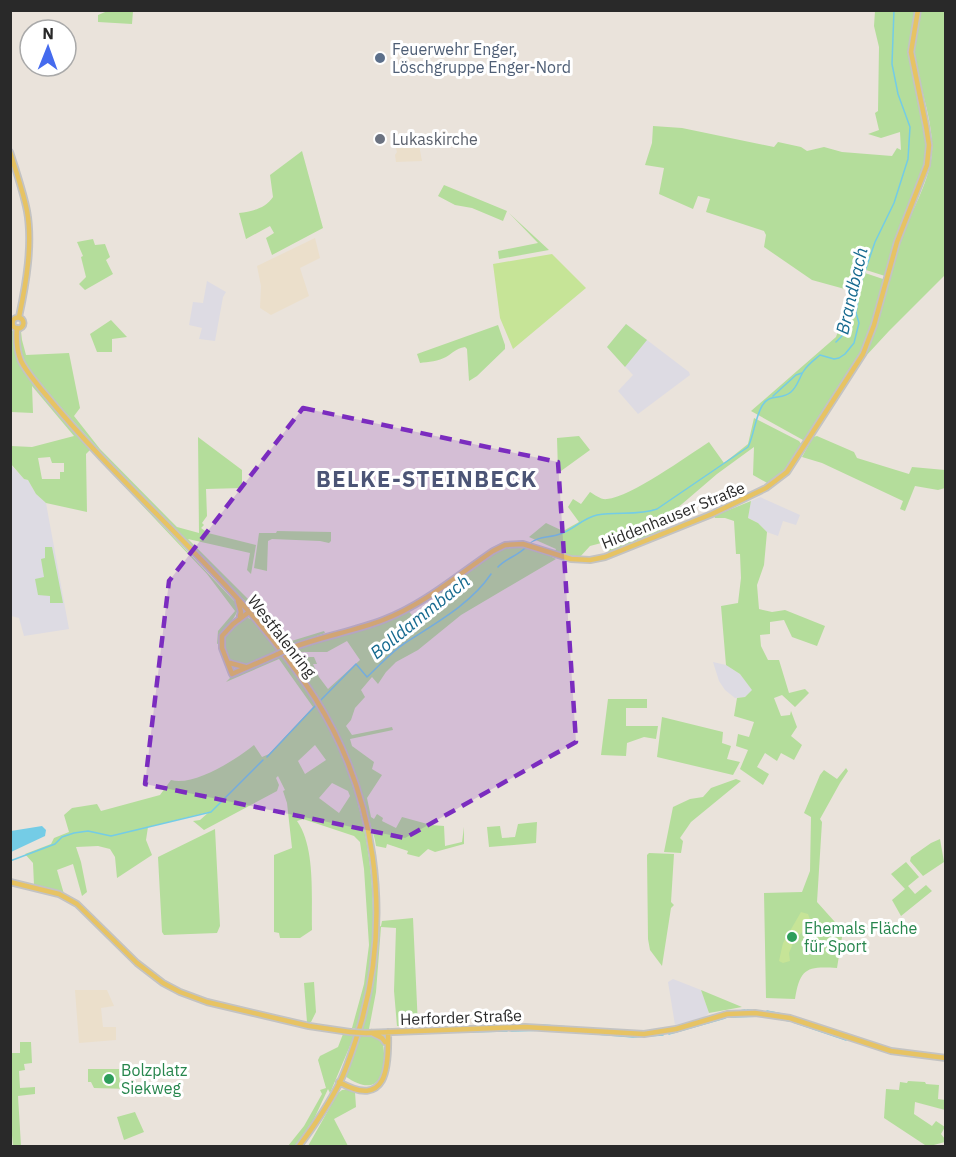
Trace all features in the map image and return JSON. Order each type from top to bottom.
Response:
[{"type":"main road","name":"Hiddenhauser Straße","points":[[233,674],[286,650],[384,620],[423,599],[499,548],[510,544],[528,545],[571,559],[590,560],[605,557],[712,514],[757,493],[780,479],[791,468],[863,354],[874,325],[886,278],[928,156],[926,126],[911,52],[918,10]]},
{"type":"main road","name":"Westfalenring","points":[[10,152],[27,212],[29,229],[19,317],[12,322],[17,328],[16,342],[22,364],[84,439],[237,598],[284,654],[331,727],[353,778],[371,842],[377,896],[376,940],[370,984],[359,1028],[340,1080],[299,1146]]},
{"type":"main road","points":[[237,598],[240,616]]},
{"type":"main road","points":[[233,674],[224,653],[222,636],[240,616],[248,611]]},
{"type":"main road","points":[[233,624],[248,611]]},
{"type":"main road","points":[[224,653],[233,674]]},
{"type":"main road","points":[[230,663],[234,666],[248,667]]},
{"type":"main road","name":"Herforder Straße","points":[[10,882],[68,898],[77,904],[142,968],[163,983],[186,995],[309,1026],[368,1033],[532,1027],[644,1034],[666,1032],[727,1014],[755,1012],[790,1018],[884,1050],[945,1058]]},
{"type":"main road","points":[[340,1080],[362,1090],[378,1086],[385,1077],[388,1032]]},
{"type":"main road","points":[[387,1066],[385,1036],[388,1032]]},
{"type":"main road","points":[[368,1033],[378,1036],[385,1042]]},
{"type":"main road","name":"Westfalenring","points":[[326,1105],[340,1080]]},
{"type":"main road","points":[[340,1080],[362,1090]]},
{"type":"main road","points":[[334,1093],[347,1085]]},
{"type":"highlighted area","points":[[303,408],[558,462],[576,742],[405,838],[145,784],[169,581]]},
{"type":"shaded area","points":[[417,134],[422,161],[396,162],[397,152],[394,142]]},
{"type":"shaded area","points":[[315,238],[320,258],[300,268],[309,296],[271,315],[260,308],[261,286],[257,266]]},
{"type":"shaded area","points":[[207,281],[226,292],[223,297],[215,341],[199,339],[202,328],[189,325],[193,302],[203,303]]},
{"type":"shaded area","points":[[626,324],[690,375],[638,414],[618,391],[633,375],[607,347]]},
{"type":"shaded area","points":[[10,464],[24,479],[28,480],[36,494],[46,503],[69,629],[24,636],[19,618],[11,616]]},
{"type":"shaded area","points":[[760,497],[800,515],[796,525],[783,521],[778,536],[767,532],[758,523],[748,518],[751,501]]},
{"type":"shaded area","points":[[713,662],[726,665],[740,674],[753,690],[745,697],[735,698],[719,681]]},
{"type":"shaded area","points":[[673,979],[701,990],[709,1013],[705,1017],[675,1025],[668,982]]},
{"type":"shaded area","points":[[75,990],[107,990],[114,1006],[101,1008],[103,1027],[116,1027],[116,1040],[79,1043]]},
{"type":"green space","points":[[110,10],[133,11],[132,24],[98,22],[98,15]]},
{"type":"green space","points":[[875,11],[916,11],[909,57],[924,123],[927,146],[925,166],[885,276],[866,270],[865,273],[883,279],[884,283],[861,355],[808,437],[803,440],[751,411],[836,337],[852,291],[812,280],[764,247],[766,235],[764,231],[706,212],[710,199],[698,196],[693,209],[659,194],[664,168],[645,165],[652,143],[653,126],[682,128],[774,147],[778,142],[801,147],[807,151],[824,147],[842,152],[892,156],[897,148],[901,150],[900,132],[881,138],[868,134],[879,130],[875,113],[878,111],[879,47],[874,26]]},
{"type":"green space","points":[[921,11],[945,11],[945,275],[865,357],[903,234],[925,183],[931,162],[931,130],[913,58]]},
{"type":"green space","points":[[302,151],[323,228],[272,255],[266,238],[274,233],[270,226],[246,239],[239,213],[258,209],[270,201],[273,197],[270,175]]},
{"type":"green space","points":[[444,185],[507,211],[503,221],[472,208],[455,205],[438,196]]},
{"type":"green space","points":[[509,213],[549,250],[499,259],[498,251],[538,243]]},
{"type":"green space","points":[[93,239],[95,245],[105,244],[110,257],[106,260],[113,274],[85,290],[79,284],[86,277],[81,257],[83,256],[77,242]]},
{"type":"green space","points":[[552,254],[586,288],[513,349],[500,318],[493,264]]},
{"type":"green space","points":[[111,320],[127,337],[112,339],[112,352],[97,352],[90,334]]},
{"type":"green space","points":[[626,324],[647,340],[625,367],[607,347]]},
{"type":"green space","points":[[498,325],[505,349],[469,381],[465,347],[446,357],[420,363],[417,354]]},
{"type":"green space","points":[[10,329],[14,332],[15,351],[19,364],[36,387],[80,438],[236,603],[238,609],[236,614],[222,633],[219,643],[217,644],[218,631],[235,611],[207,574],[90,450],[86,454],[87,512],[46,503],[36,494],[28,480],[24,479],[11,464],[11,446],[32,447],[74,436],[32,386],[33,413],[11,412]],"holes":[[[50,457],[52,463],[64,463],[64,472],[60,472],[60,479],[42,479],[38,458]]]},
{"type":"green space","points":[[21,331],[26,355],[69,353],[80,408],[74,416],[100,449],[177,527],[199,533],[198,437],[242,470],[242,488],[206,489],[207,516],[201,528],[208,533],[256,545],[251,574],[247,570],[250,553],[188,539],[251,602],[285,643],[324,631],[325,633],[283,648],[246,602],[121,474],[37,381],[22,358],[18,345],[18,333]]},
{"type":"green space","points":[[754,418],[799,441],[802,445],[788,468],[769,484],[753,475],[754,447],[717,474],[668,516],[657,522],[661,533],[609,553],[605,542],[590,546],[579,558],[555,551],[556,549],[529,537],[546,523],[563,531],[579,522],[568,507],[573,499],[581,504],[590,492],[603,499],[617,497],[644,484],[709,442],[724,463],[748,444]]},
{"type":"green space","points":[[579,436],[590,450],[558,471],[557,438]]},
{"type":"green space","points":[[817,436],[854,452],[857,458],[909,474],[912,467],[945,470],[945,488],[938,490],[915,486],[905,511],[900,509],[903,501],[822,463],[802,457],[813,437]]},
{"type":"green space","points":[[751,501],[748,518],[758,523],[767,532],[764,565],[757,585],[759,609],[772,612],[785,610],[825,626],[817,646],[792,637],[784,620],[770,622],[770,634],[760,635],[761,646],[768,660],[779,660],[789,693],[805,689],[809,693],[795,707],[782,695],[774,698],[781,716],[790,715],[791,711],[797,727],[791,736],[802,745],[794,760],[781,753],[777,761],[765,753],[757,767],[769,774],[763,785],[740,769],[748,750],[736,746],[738,734],[749,737],[754,722],[734,716],[737,698],[745,697],[752,690],[740,674],[726,665],[721,606],[738,603],[741,578],[740,554],[736,554],[734,521],[714,516]]},
{"type":"green space","points":[[277,531],[331,532],[331,541],[329,543],[272,539],[268,541],[267,571],[254,568],[259,533],[276,533]]},
{"type":"green space","points":[[509,546],[534,548],[556,559],[461,615],[418,650],[396,662],[378,684],[372,677],[361,690],[365,697],[355,708],[346,726],[352,735],[392,727],[393,730],[350,739],[352,746],[374,762],[372,769],[382,775],[367,798],[371,817],[374,819],[377,814],[383,818],[382,821],[396,828],[402,817],[444,826],[445,846],[462,842],[464,827],[464,844],[435,852],[428,849],[419,857],[387,844],[386,848],[376,846],[362,796],[346,753],[313,692],[286,653],[307,644],[371,627],[408,610],[417,622],[437,608],[435,593],[494,552]],"holes":[[[347,641],[360,660],[328,689],[313,664],[317,664],[314,657],[306,657],[305,660],[300,661],[295,655],[301,652],[327,652]]]},
{"type":"green space","points":[[45,547],[52,547],[63,603],[50,603],[50,596],[38,595],[35,579],[44,577],[41,559],[45,558]]},
{"type":"green space","points":[[246,617],[253,620],[278,650],[242,665],[233,662],[227,655],[224,640],[229,630]]},
{"type":"green space","points":[[280,654],[322,715],[351,781],[368,852],[373,926],[375,926],[368,986],[357,1029],[352,1028],[364,984],[369,945],[360,842],[354,836],[303,819],[297,821],[303,832],[310,859],[312,930],[300,938],[280,938],[279,933],[274,932],[274,855],[292,848],[287,803],[283,791],[285,790],[278,776],[276,778],[279,785],[277,791],[204,830],[193,821],[200,820],[209,812],[148,827],[146,840],[152,855],[117,878],[115,857],[110,849],[98,846],[76,847],[87,892],[82,896],[73,864],[57,870],[64,894],[34,885],[33,863],[25,854],[51,844],[54,838],[69,832],[64,815],[72,808],[97,804],[101,811],[160,795],[171,780],[180,781],[202,776],[226,764],[254,745],[262,757],[269,754],[313,707],[279,659],[226,682]],"holes":[[[315,745],[326,760],[305,774],[298,761]],[[332,783],[348,791],[350,796],[339,813],[319,798]]]},
{"type":"green space","points":[[608,699],[647,699],[647,708],[626,708],[626,726],[658,726],[656,739],[644,737],[627,743],[626,756],[601,755]]},
{"type":"green space","points":[[662,717],[723,732],[722,743],[731,746],[727,759],[740,762],[733,775],[657,757]]},
{"type":"green space","points":[[846,768],[848,771],[820,819],[822,822],[817,902],[843,931],[837,968],[818,968],[807,971],[799,981],[795,999],[766,998],[764,893],[802,892],[810,871],[811,817],[804,813],[824,770],[837,779]]},
{"type":"green space","points":[[736,779],[741,781],[691,822],[680,838],[683,841],[681,853],[664,852],[673,807],[690,799],[703,797],[711,788]]},
{"type":"green space","points":[[537,822],[536,843],[489,847],[487,827],[500,826],[502,838],[515,837],[518,824]]},
{"type":"green space","points":[[215,829],[220,926],[217,933],[164,935],[158,857]]},
{"type":"green space","points":[[940,839],[944,862],[923,876],[910,861],[911,857]]},
{"type":"green space","points":[[649,853],[674,854],[671,902],[674,905],[671,908],[662,966],[650,950],[648,939],[647,855]]},
{"type":"green space","points":[[906,862],[919,877],[908,886],[915,894],[926,885],[932,891],[901,916],[892,900],[905,889],[891,874]]},
{"type":"green space","name":"Ehemals Fläche für Sport","points":[[801,912],[808,914],[811,922],[794,941],[789,953],[790,961],[783,963],[779,961],[783,943]]},
{"type":"green space","points":[[413,918],[418,1026],[397,1026],[394,991],[396,928],[381,927],[376,992],[369,1029],[361,1030],[374,979],[379,927],[382,921]]},
{"type":"green space","points":[[314,982],[316,1012],[311,1022],[307,1022],[304,983]]},
{"type":"green space","points":[[701,990],[742,1007],[709,1013]]},
{"type":"green space","points":[[343,1034],[355,1034],[330,1093],[328,1089],[314,1119],[295,1146],[288,1146],[304,1126],[322,1094],[320,1090],[326,1088],[318,1060],[320,1056],[338,1047]]},
{"type":"green space","points":[[360,1034],[370,1035],[383,1044],[382,1074],[378,1081],[372,1084],[356,1083],[345,1076]]},
{"type":"green space","points":[[20,1042],[31,1042],[32,1063],[24,1064],[25,1070],[19,1071],[20,1088],[35,1087],[35,1094],[18,1096],[21,1146],[13,1146],[11,1053],[20,1053]]},
{"type":"green space","points":[[88,1069],[119,1069],[120,1085],[133,1087],[129,1089],[94,1088],[91,1082],[88,1082]]},
{"type":"green space","points":[[908,1081],[939,1085],[938,1099],[945,1100],[945,1110],[915,1102],[914,1114],[932,1126],[936,1121],[945,1127],[941,1134],[945,1142],[925,1145],[884,1118],[886,1089],[899,1090],[900,1082],[907,1083]]},
{"type":"green space","points":[[348,1089],[355,1092],[356,1107],[334,1119],[348,1146],[308,1146],[338,1093]]},
{"type":"green space","points":[[135,1112],[144,1132],[124,1140],[117,1117]]},
{"type":"water","points":[[42,826],[46,830],[45,836],[11,852],[11,831]]},
{"type":"waterway","name":"Brandbach","points":[[861,283],[875,242],[894,203],[908,159],[910,127],[898,94],[892,64],[894,10]]},
{"type":"waterway","points":[[836,342],[842,336],[858,288]]},
{"type":"waterway","name":"Brandbach","points":[[529,544],[540,538],[565,532],[597,515],[657,509],[748,447],[762,406],[768,399],[791,392],[805,369],[820,355],[839,358],[854,343],[859,323],[856,313],[860,288]]},
{"type":"waterway","points":[[773,396],[796,375],[802,373]]},
{"type":"waterway","name":"Brandbach","points":[[498,567],[526,547]]},
{"type":"waterway","name":"Bolldammbach","points":[[319,702],[356,664],[367,677],[400,647],[463,604],[491,574]]},
{"type":"waterway","name":"Bolldammbach","points":[[267,757],[316,705]]},
{"type":"waterway","name":"Bolldammbach","points":[[10,861],[55,844],[62,837],[74,833],[88,831],[111,836],[211,812],[263,760]]},
{"type":"waterway","points":[[710,1016],[745,1010]]},
{"type":"waterway","points":[[747,1010],[762,1011]]},
{"type":"waterway","points":[[767,1011],[787,1015]]},
{"type":"waterway","points":[[731,1017],[763,1016]]},
{"type":"waterway","points":[[669,1034],[725,1018]]},
{"type":"waterway","points":[[773,1018],[790,1021]]},
{"type":"waterway","points":[[793,1022],[846,1040]]},
{"type":"waterway","points":[[466,1027],[514,1025]]},
{"type":"waterway","points":[[527,1025],[539,1025]]},
{"type":"waterway","points":[[541,1025],[612,1030]]},
{"type":"waterway","points":[[511,1031],[546,1030]]},
{"type":"waterway","points":[[466,1032],[507,1031]]},
{"type":"waterway","points":[[634,1031],[650,1031]]},
{"type":"waterway","points":[[572,1032],[633,1037],[663,1035]]},
{"type":"waterway","points":[[937,1055],[946,1055]]},
{"type":"place","name":"Feuerwehr Enger, Löschgruppe Enger-Nord","points":[[380,58]]},
{"type":"place","name":"Lukaskirche","points":[[380,139]]},
{"type":"place","name":"Ehemals Fläche für Sport","points":[[792,937]]},
{"type":"place","name":"Bolzplatz Siekweg","points":[[109,1079]]},
{"type":"district","name":"BELKE-STEINBECK","points":[[427,479]]}]
